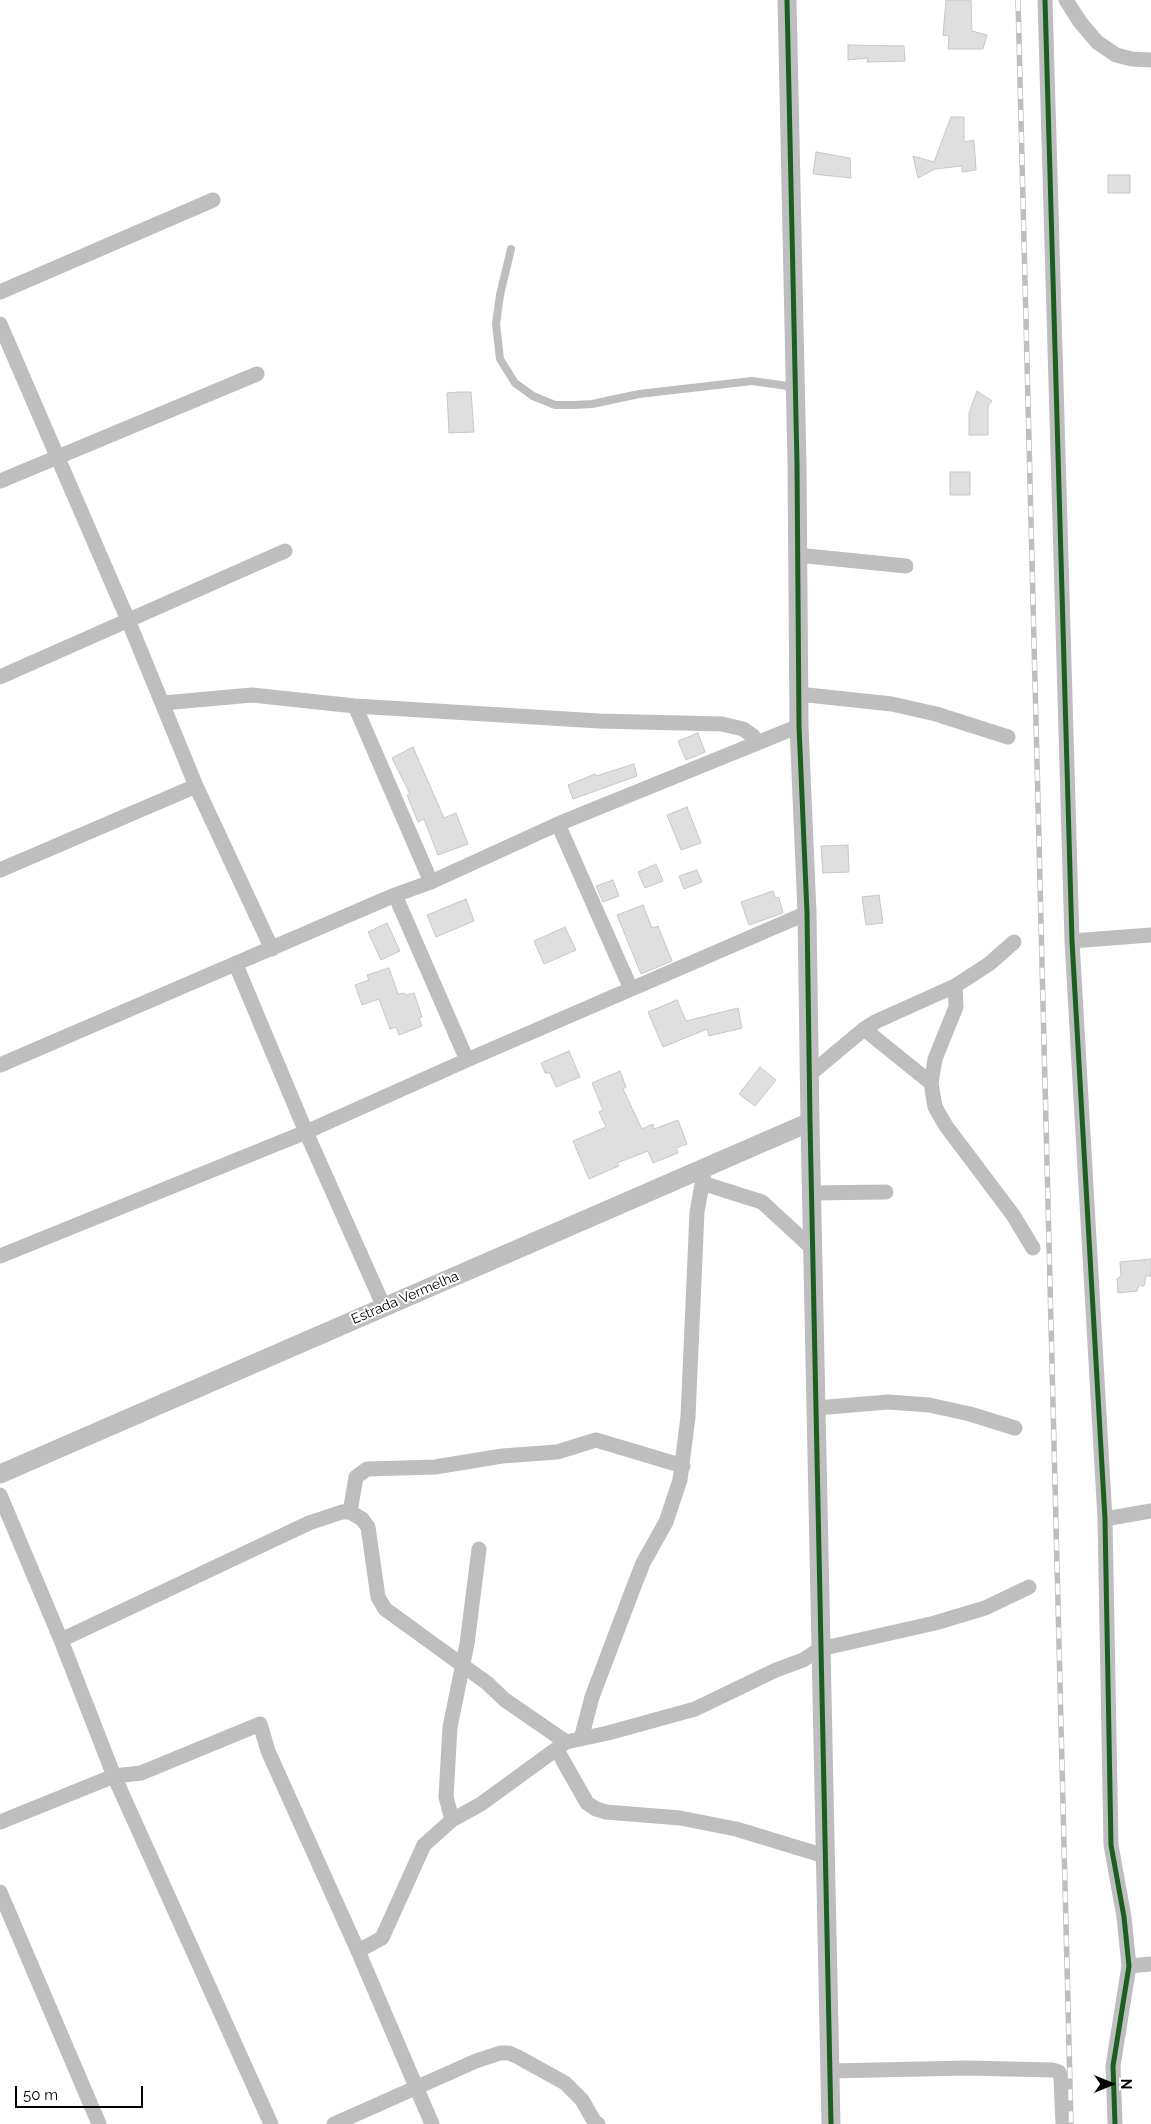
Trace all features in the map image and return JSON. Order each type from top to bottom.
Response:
[{"type":"street","points":[[787,0],[795,387],[798,694],[807,913],[830,2124]]},
{"type":"street","points":[[1045,0],[1072,941],[1105,1519],[1111,1845],[1124,1917],[1129,1966],[1113,2066],[1114,2124]]},
{"type":"street","points":[[1066,0],[1080,22],[1097,42],[1116,55],[1132,59],[1151,60]]},
{"type":"street","points":[[0,292],[213,200]]},
{"type":"street","points":[[0,324],[128,620],[196,786],[272,949]]},
{"type":"street","points":[[0,481],[257,374]]},
{"type":"street","points":[[0,677],[285,551]]},
{"type":"street","points":[[797,555],[906,566]]},
{"type":"street","points":[[798,694],[892,704],[936,714],[1008,737]]},
{"type":"street","points":[[163,703],[252,695],[355,706],[598,721],[722,724],[743,729],[753,736],[756,744]]},
{"type":"street","points":[[355,706],[431,882]]},
{"type":"street","points":[[0,1065],[395,895],[431,882],[558,824],[799,726]]},
{"type":"street","points":[[0,870],[196,786]]},
{"type":"street","points":[[558,824],[631,989]]},
{"type":"street","points":[[395,895],[467,1060]]},
{"type":"street","points":[[0,1256],[306,1132],[807,913]]},
{"type":"street","points":[[1072,941],[1150,940]]},
{"type":"street","points":[[809,1075],[864,1029],[877,1021],[955,986],[989,964],[1014,942]]},
{"type":"street","points":[[236,965],[306,1132],[384,1308]]},
{"type":"street","points":[[955,986],[956,1007],[935,1059],[931,1083],[935,1107],[1013,1215],[1033,1248]]},
{"type":"street","points":[[864,1029],[931,1083]]},
{"type":"street","name":"Estrada Vermelha","points":[[0,1474],[384,1308],[704,1176],[810,1122]]},
{"type":"street","points":[[568,1744],[592,1697],[643,1563],[666,1522],[683,1466],[691,1359],[697,1212],[704,1176],[762,1202],[813,1249]]},
{"type":"street","points":[[811,1193],[886,1192]]},
{"type":"street","points":[[816,1408],[888,1402],[929,1405],[970,1414],[1015,1428]]},
{"type":"street","points":[[350,1512],[356,1477],[367,1469],[435,1467],[502,1456],[556,1452],[596,1440],[683,1466]]},
{"type":"street","points":[[0,1495],[61,1640],[114,1776],[271,2124]]},
{"type":"street","points":[[1105,1519],[1151,1511]]},
{"type":"street","points":[[61,1640],[309,1523],[342,1512],[350,1512],[362,1519],[368,1527],[378,1597],[385,1609],[462,1664],[505,1700],[568,1744],[587,1802],[596,1809],[606,1812],[680,1818],[736,1829],[825,1856]]},
{"type":"street","points":[[452,1820],[446,1797],[450,1727],[467,1644],[480,1549]]},
{"type":"street","points":[[358,1951],[382,1938],[424,1845],[452,1820],[482,1804],[568,1744],[695,1709],[776,1670],[803,1660],[820,1649],[935,1623],[984,1608],[1029,1587]]},
{"type":"street","points":[[0,1822],[114,1776],[141,1773],[260,1724],[268,1751],[358,1951],[432,2124]]},
{"type":"street","points":[[0,1892],[98,2124]]},
{"type":"street","points":[[1129,1966],[1151,1964]]},
{"type":"street","points":[[334,2124],[476,2060],[500,2053],[509,2053],[546,2071],[565,2083],[582,2100],[594,2122],[598,2124]]},
{"type":"street","points":[[830,2071],[967,2068],[1053,2070],[1059,2072],[1061,2078],[1063,2124]]},
{"type":"lane","points":[[511,250],[500,295],[496,324],[500,359],[515,383],[533,396],[555,405],[573,405],[592,404],[639,394],[752,381],[795,387]]},
{"type":"building","points":[[946,0],[971,0],[972,31],[987,35],[983,49],[948,49],[949,36],[943,35]]},
{"type":"building","points":[[848,45],[904,46],[905,61],[867,62],[868,58],[848,60]]},
{"type":"building","points":[[951,117],[964,117],[964,142],[974,140],[976,170],[962,172],[962,166],[935,169],[918,178],[913,156],[934,162]]},
{"type":"building","points":[[816,152],[850,158],[851,178],[813,174]]},
{"type":"building","points":[[1108,175],[1130,175],[1130,193],[1108,193]]},
{"type":"building","points":[[977,391],[992,401],[988,406],[988,435],[969,435],[969,413]]},
{"type":"building","points":[[471,392],[474,432],[449,433],[447,393]]},
{"type":"building","points":[[950,472],[970,472],[970,495],[950,495]]},
{"type":"building","points":[[698,733],[705,752],[686,760],[678,741]]},
{"type":"building","points":[[413,747],[444,818],[456,813],[468,844],[438,855],[424,819],[418,822],[407,795],[410,794],[392,758]]},
{"type":"building","points":[[634,764],[637,776],[573,799],[568,785],[595,774],[596,776]]},
{"type":"building","points":[[687,807],[701,843],[681,850],[667,815]]},
{"type":"building","points":[[848,845],[849,872],[823,873],[821,846]]},
{"type":"building","points":[[656,864],[663,881],[645,888],[638,872]]},
{"type":"building","points":[[697,870],[702,882],[684,889],[679,876]]},
{"type":"building","points":[[613,880],[619,896],[603,902],[596,886]]},
{"type":"building","points":[[773,891],[775,897],[779,898],[783,913],[749,925],[741,902]]},
{"type":"building","points":[[879,895],[883,923],[866,925],[862,897]]},
{"type":"building","points":[[466,899],[474,921],[436,937],[427,915]]},
{"type":"building","points":[[643,905],[652,928],[658,926],[672,961],[641,974],[617,915]]},
{"type":"building","points":[[387,923],[400,951],[381,960],[368,932]]},
{"type":"building","points":[[565,927],[576,950],[544,964],[534,941]]},
{"type":"building","points":[[389,968],[398,994],[404,993],[407,995],[414,993],[422,1017],[419,1018],[422,1026],[399,1035],[396,1027],[390,1029],[379,999],[362,1005],[355,985],[369,980],[367,975]]},
{"type":"building","points":[[677,1000],[686,1021],[738,1008],[742,1028],[709,1036],[707,1029],[663,1047],[648,1012]]},
{"type":"building","points":[[569,1051],[580,1077],[556,1087],[550,1073],[545,1073],[541,1063]]},
{"type":"building","points":[[760,1067],[776,1080],[755,1106],[739,1094]]},
{"type":"building","points":[[620,1071],[626,1087],[623,1089],[642,1129],[653,1124],[654,1129],[678,1120],[687,1144],[676,1148],[678,1153],[653,1163],[648,1151],[617,1163],[619,1166],[589,1179],[573,1141],[606,1127],[599,1112],[603,1110],[592,1083]]},
{"type":"building","points":[[1151,1259],[1151,1276],[1146,1276],[1144,1286],[1139,1285],[1137,1291],[1118,1293],[1117,1279],[1121,1276],[1120,1262]]},
{"type":"railway","points":[[1018,0],[1071,2124]]},
{"type":"cycle path","points":[[787,0],[797,464],[799,726],[807,913],[831,2124]]},
{"type":"cycle path","points":[[1045,0],[1072,941],[1105,1519],[1111,1845],[1124,1917],[1129,1966],[1113,2066],[1115,2124]]}]
